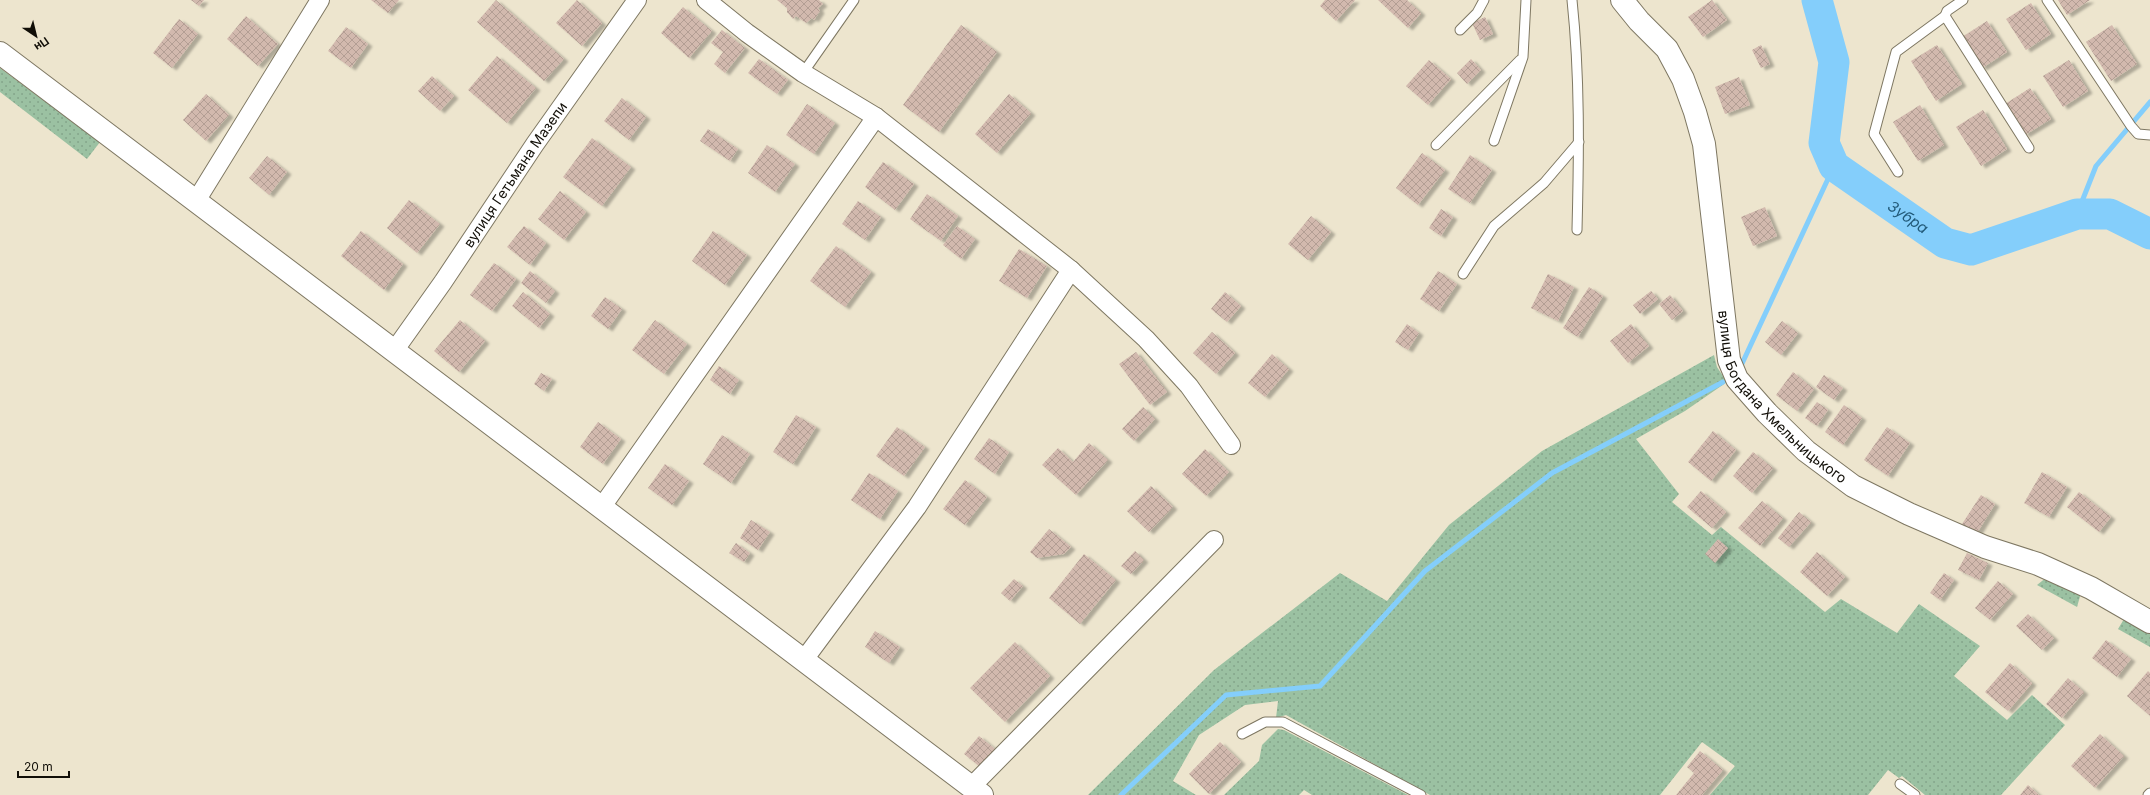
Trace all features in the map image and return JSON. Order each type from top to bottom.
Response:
[{"type":"street","points":[[196,201],[320,0]]},
{"type":"street","name":"вулиця Гетьмана Мазепи","points":[[394,351],[443,282],[535,144],[637,0]]},
{"type":"street","points":[[706,0],[747,33],[803,73],[876,117],[1071,270],[1146,339],[1189,386],[1231,445]]},
{"type":"street","name":"вулиця Богдана Хмельницького","points":[[1622,0],[1639,21],[1667,49],[1683,79],[1695,112],[1704,144],[1729,360],[1737,379],[1767,413],[1806,451],[1853,486],[1909,514],[1984,547],[2038,564],[2091,588],[2150,622]]},
{"type":"street","points":[[0,53],[62,102],[196,201],[802,661],[976,791],[1214,540]]},
{"type":"street","points":[[602,508],[876,117]]},
{"type":"street","points":[[802,661],[917,507],[1071,270]]},
{"type":"lane","points":[[803,73],[854,0]]},
{"type":"lane","points":[[1460,30],[1477,13],[1484,0]]},
{"type":"lane","points":[[1494,141],[1523,57],[1526,0]]},
{"type":"lane","points":[[1572,0],[1576,38],[1580,142],[1577,230]]},
{"type":"lane","points":[[1963,0],[1946,11],[1946,16],[2029,148]]},
{"type":"lane","points":[[2047,0],[2130,126],[2138,134],[2150,135]]},
{"type":"lane","points":[[1898,172],[1874,134],[1896,52],[1946,16]]},
{"type":"lane","points":[[1436,146],[1523,57]]},
{"type":"lane","points":[[1463,274],[1494,226],[1544,183],[1580,142]]},
{"type":"lane","points":[[1242,734],[1265,722],[1283,722],[1421,795]]},
{"type":"lane","points":[[1900,784],[1914,795]]},
{"type":"green space","points":[[0,68],[100,142],[87,159],[0,92]]},
{"type":"green space","points":[[1714,355],[1717,367],[1727,382],[1685,411],[1636,439],[1679,494],[1672,502],[1712,535],[1721,527],[1825,612],[1841,599],[1897,633],[1919,604],[1980,646],[1954,676],[2007,720],[2032,695],[2065,725],[2001,795],[1925,795],[1902,776],[1899,778],[1888,770],[1868,795],[1710,795],[1735,766],[1702,742],[1660,795],[1430,795],[1286,715],[1276,718],[1278,701],[1245,705],[1199,735],[1173,781],[1196,795],[1088,795],[1214,670],[1340,573],[1387,601],[1449,525],[1542,451]]},
{"type":"green space","points":[[2047,577],[2081,593],[2077,607],[2037,585]]},
{"type":"green space","points":[[2124,619],[2150,633],[2150,647],[2118,629]]},
{"type":"green space","points":[[1278,729],[1284,730],[1408,795],[1312,795],[1304,790],[1299,795],[1224,795],[1259,761],[1262,745]]},
{"type":"building","points":[[191,0],[204,0],[199,6]]},
{"type":"building","points":[[371,0],[399,0],[388,13]]},
{"type":"building","points":[[496,0],[564,59],[544,81],[477,22]]},
{"type":"building","points":[[577,0],[602,23],[582,46],[556,23]]},
{"type":"building","points":[[777,0],[819,0],[823,4],[818,8],[820,11],[814,20],[812,18],[806,23],[796,16],[793,19],[787,12],[787,8]]},
{"type":"building","points":[[1325,0],[1355,0],[1336,21],[1320,6]]},
{"type":"building","points":[[1378,0],[1407,0],[1421,13],[1408,28]]},
{"type":"building","points":[[1712,0],[1727,20],[1703,37],[1688,17]]},
{"type":"building","points":[[2058,0],[2090,0],[2067,15]]},
{"type":"building","points":[[2031,3],[2051,34],[2026,50],[2006,19]]},
{"type":"building","points":[[683,7],[712,31],[689,58],[661,33]]},
{"type":"building","points":[[246,16],[278,44],[258,66],[227,39]]},
{"type":"building","points":[[1485,17],[1493,34],[1480,40],[1472,23]]},
{"type":"building","points":[[179,19],[198,34],[172,68],[153,53]]},
{"type":"building","points":[[1987,21],[2007,52],[1982,68],[1962,37]]},
{"type":"building","points":[[961,25],[997,52],[939,132],[903,105]]},
{"type":"building","points":[[2112,25],[2137,64],[2111,81],[2086,42]]},
{"type":"building","points":[[346,27],[368,44],[351,68],[328,51]]},
{"type":"building","points":[[722,30],[745,48],[725,73],[714,64],[723,52],[711,43]]},
{"type":"building","points":[[1761,45],[1770,64],[1761,68],[1752,50]]},
{"type":"building","points":[[1937,45],[1962,84],[1936,101],[1911,61]]},
{"type":"building","points":[[497,56],[536,88],[507,123],[468,90]]},
{"type":"building","points":[[759,59],[788,80],[777,94],[748,73]]},
{"type":"building","points":[[1471,59],[1481,70],[1467,84],[1457,73]]},
{"type":"building","points":[[1429,60],[1451,79],[1428,105],[1406,86]]},
{"type":"building","points":[[2069,60],[2088,91],[2063,107],[2043,76]]},
{"type":"building","points":[[432,76],[454,96],[440,111],[418,91]]},
{"type":"building","points":[[1739,77],[1750,105],[1725,114],[1715,87]]},
{"type":"building","points":[[2030,88],[2051,119],[2025,135],[2005,104]]},
{"type":"building","points":[[206,94],[229,115],[206,141],[183,120]]},
{"type":"building","points":[[1009,94],[1031,113],[997,153],[975,134]]},
{"type":"building","points":[[622,98],[646,117],[629,140],[604,121]]},
{"type":"building","points":[[807,104],[835,123],[814,154],[786,135]]},
{"type":"building","points":[[1920,105],[1944,145],[1918,161],[1893,122]]},
{"type":"building","points":[[1983,110],[2007,149],[1981,166],[1956,127]]},
{"type":"building","points":[[708,129],[738,149],[730,161],[700,141]]},
{"type":"building","points":[[592,138],[631,167],[602,206],[563,177]]},
{"type":"building","points":[[767,145],[795,164],[775,192],[748,173]]},
{"type":"building","points":[[1422,153],[1445,170],[1418,205],[1396,188]]},
{"type":"building","points":[[1470,155],[1492,170],[1470,203],[1448,189]]},
{"type":"building","points":[[267,156],[287,172],[269,195],[249,178]]},
{"type":"building","points":[[883,162],[914,184],[895,210],[865,187]]},
{"type":"building","points":[[560,191],[586,212],[564,240],[538,219]]},
{"type":"building","points":[[927,194],[958,216],[941,241],[910,219]]},
{"type":"building","points":[[409,200],[440,224],[417,253],[387,228]]},
{"type":"building","points":[[858,201],[881,217],[865,240],[842,224]]},
{"type":"building","points":[[1765,207],[1777,236],[1753,246],[1741,217]]},
{"type":"building","points":[[1441,209],[1453,217],[1441,236],[1429,228]]},
{"type":"building","points":[[1311,216],[1331,232],[1308,260],[1288,244]]},
{"type":"building","points":[[524,226],[546,243],[530,265],[507,247]]},
{"type":"building","points":[[957,226],[975,239],[961,259],[943,245]]},
{"type":"building","points":[[361,231],[403,264],[384,290],[341,256]]},
{"type":"building","points":[[713,231],[747,255],[725,285],[692,261]]},
{"type":"building","points":[[836,246],[871,272],[845,307],[810,281]]},
{"type":"building","points":[[1019,249],[1047,266],[1027,298],[999,281]]},
{"type":"building","points":[[494,263],[516,279],[492,311],[470,295]]},
{"type":"building","points":[[530,271],[555,291],[546,303],[521,283]]},
{"type":"building","points":[[1438,271],[1457,284],[1439,311],[1420,299]]},
{"type":"building","points":[[1548,274],[1574,287],[1558,321],[1531,308]]},
{"type":"building","points":[[1589,287],[1603,296],[1578,337],[1563,328]]},
{"type":"building","points":[[1651,291],[1658,299],[1640,314],[1633,305]]},
{"type":"building","points":[[523,292],[550,314],[539,328],[512,306]]},
{"type":"building","points":[[1225,292],[1241,306],[1227,322],[1211,309]]},
{"type":"building","points":[[1670,295],[1683,311],[1672,320],[1659,304]]},
{"type":"building","points":[[605,297],[622,309],[608,329],[591,316]]},
{"type":"building","points":[[460,320],[485,341],[459,372],[434,351]]},
{"type":"building","points":[[655,320],[687,344],[664,374],[632,350]]},
{"type":"building","points":[[1782,321],[1798,333],[1781,355],[1765,342]]},
{"type":"building","points":[[1407,324],[1419,333],[1408,350],[1395,342]]},
{"type":"building","points":[[1631,324],[1649,346],[1628,363],[1610,341]]},
{"type":"building","points":[[1212,332],[1235,353],[1216,374],[1193,353]]},
{"type":"building","points":[[1136,352],[1167,392],[1150,405],[1119,364]]},
{"type":"building","points":[[1272,354],[1289,369],[1265,397],[1248,383]]},
{"type":"building","points":[[719,366],[739,380],[730,394],[710,380]]},
{"type":"building","points":[[1793,372],[1814,389],[1797,411],[1776,395]]},
{"type":"building","points":[[541,373],[552,379],[544,391],[534,384]]},
{"type":"building","points":[[1824,375],[1843,388],[1834,400],[1816,387]]},
{"type":"building","points":[[1817,402],[1828,410],[1817,426],[1805,418]]},
{"type":"building","points":[[1844,405],[1862,418],[1843,445],[1825,432]]},
{"type":"building","points":[[1143,407],[1155,419],[1134,441],[1122,429]]},
{"type":"building","points":[[796,415],[816,427],[793,464],[773,452]]},
{"type":"building","points":[[598,422],[621,439],[603,464],[580,447]]},
{"type":"building","points":[[897,427],[925,447],[904,476],[876,456]]},
{"type":"building","points":[[1887,427],[1910,443],[1888,476],[1864,460]]},
{"type":"building","points":[[1713,431],[1736,450],[1711,481],[1688,462]]},
{"type":"building","points":[[722,435],[750,454],[731,483],[703,464]]},
{"type":"building","points":[[989,438],[1009,452],[995,474],[974,459]]},
{"type":"building","points":[[1089,443],[1108,460],[1076,495],[1042,465],[1058,448],[1073,462]]},
{"type":"building","points":[[1205,449],[1229,472],[1206,496],[1182,474]]},
{"type":"building","points":[[1753,452],[1773,468],[1752,493],[1733,476]]},
{"type":"building","points":[[665,464],[689,481],[672,505],[648,488]]},
{"type":"building","points":[[2042,472],[2067,487],[2049,517],[2024,503]]},
{"type":"building","points":[[869,473],[898,491],[880,519],[851,500]]},
{"type":"building","points":[[965,480],[987,497],[965,525],[943,509]]},
{"type":"building","points":[[1151,486],[1173,507],[1149,532],[1127,511]]},
{"type":"building","points":[[1701,491],[1726,512],[1712,528],[1687,507]]},
{"type":"building","points":[[2079,492],[2111,517],[2099,532],[2067,507]]},
{"type":"building","points":[[1981,495],[1995,504],[1977,533],[1962,524]]},
{"type":"building","points":[[1762,501],[1783,518],[1760,546],[1738,528]]},
{"type":"building","points":[[1799,512],[1811,522],[1789,547],[1778,538]]},
{"type":"building","points":[[751,520],[770,532],[758,550],[740,538]]},
{"type":"building","points":[[1049,529],[1071,547],[1064,554],[1037,558],[1030,552]]},
{"type":"building","points":[[1718,539],[1728,548],[1715,563],[1705,554]]},
{"type":"building","points":[[736,543],[750,553],[744,562],[729,553]]},
{"type":"building","points":[[1135,551],[1144,560],[1131,574],[1121,566]]},
{"type":"building","points":[[1817,552],[1845,577],[1827,596],[1800,572]]},
{"type":"building","points":[[1967,553],[1988,563],[1979,580],[1958,570]]},
{"type":"building","points":[[1084,554],[1116,580],[1080,624],[1049,598]]},
{"type":"building","points":[[1944,573],[1954,580],[1940,600],[1930,593]]},
{"type":"building","points":[[1014,579],[1023,586],[1010,601],[1001,593]]},
{"type":"building","points":[[1998,581],[2013,594],[1990,620],[1975,608]]},
{"type":"building","points":[[2028,614],[2054,638],[2042,650],[2016,626]]},
{"type":"building","points":[[875,631],[900,647],[889,663],[865,647]]},
{"type":"building","points":[[2106,640],[2131,659],[2117,677],[2092,658]]},
{"type":"building","points":[[1015,642],[1050,676],[1005,722],[970,688]]},
{"type":"building","points":[[2010,663],[2032,683],[2008,711],[1985,692]]},
{"type":"building","points":[[2148,671],[2150,673],[2150,716],[2127,696]]},
{"type":"building","points":[[2068,678],[2084,692],[2062,718],[2046,704]]},
{"type":"building","points":[[2100,734],[2124,756],[2095,788],[2071,766]]},
{"type":"building","points":[[979,736],[1000,753],[985,771],[964,754]]},
{"type":"building","points":[[1220,742],[1241,762],[1209,794],[1189,774]]},
{"type":"building","points":[[1700,751],[1723,770],[1702,795],[1676,795],[1694,773],[1687,767]]},
{"type":"building","points":[[2028,785],[2039,795],[2020,795]]},
{"type":"waterway","name":"Зубра","points":[[1817,0],[1834,62],[1824,143],[1834,166],[1945,243],[1971,250],[2077,214],[2110,214],[2150,234]]},
{"type":"waterway","points":[[2077,214],[2096,166],[2150,102]]},
{"type":"waterway","points":[[1740,368],[1834,166]]},
{"type":"waterway","points":[[1121,795],[1226,695],[1320,686],[1425,571],[1552,473],[1723,382]]}]
